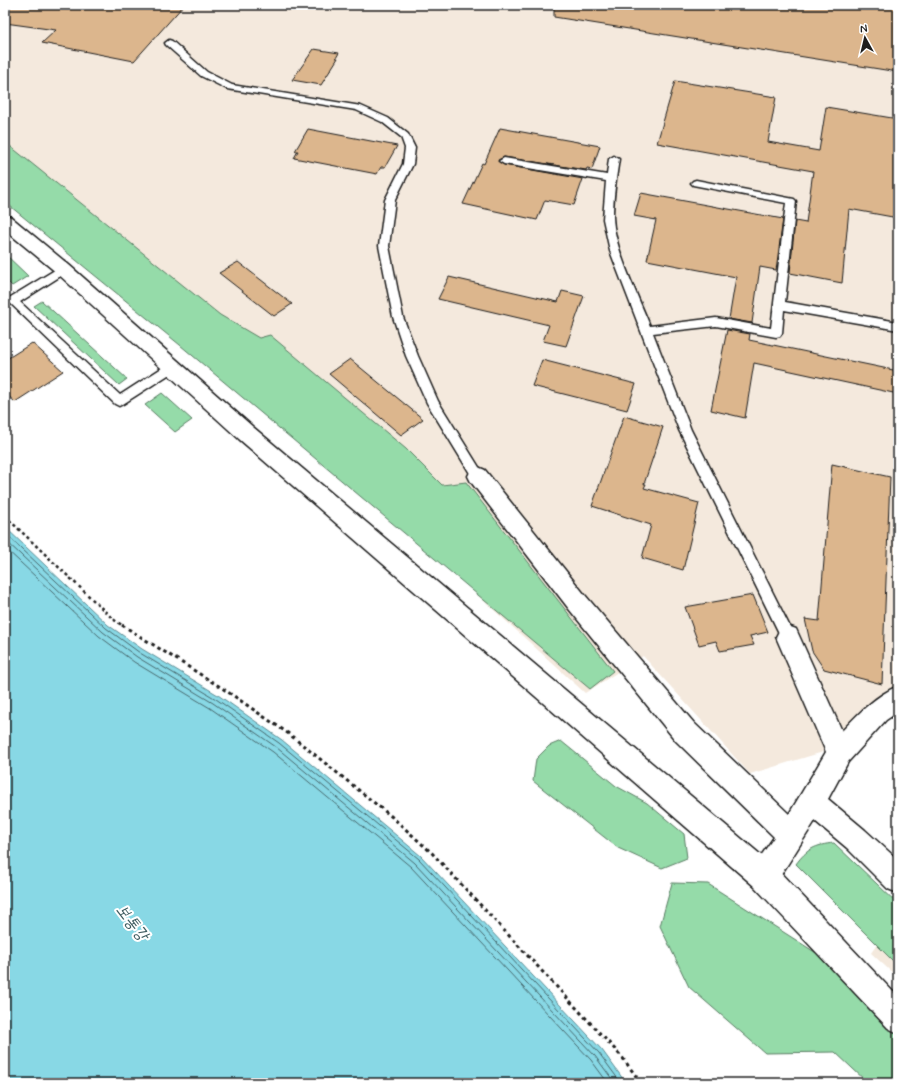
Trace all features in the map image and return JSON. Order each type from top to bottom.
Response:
[{"type":"main road","points":[[5,221],[63,269],[246,432],[764,876],[898,1018]]},
{"type":"main road","points":[[478,476],[577,602],[685,732],[791,835]]},
{"type":"main road","points":[[788,637],[839,753]]},
{"type":"main road","points":[[764,876],[812,802],[839,753],[877,712],[898,698]]},
{"type":"main road","points":[[812,802],[856,839],[898,879]]},
{"type":"lane","points":[[169,43],[204,74],[230,87],[358,108],[386,120],[405,136],[410,148],[408,164],[390,200],[384,246],[398,317],[412,356],[434,403],[478,476]]},
{"type":"lane","points":[[614,159],[608,219],[615,251],[685,430],[788,637]]},
{"type":"lane","points":[[504,161],[611,180]]},
{"type":"lane","points":[[646,330],[716,322],[776,333],[791,200],[696,183]]},
{"type":"lane","points":[[63,269],[13,301],[119,401],[172,366]]},
{"type":"lane","points":[[779,304],[898,326]]},
{"type":"path","points":[[5,516],[113,619],[225,690],[289,734],[392,817],[432,853],[622,1057],[641,1083]]},
{"type":"shaded area","points":[[5,5],[898,5],[898,683],[823,752],[750,774],[643,656],[585,693],[5,165]]},
{"type":"shaded area","points":[[898,913],[898,978],[871,953]]},
{"type":"green space","points":[[5,142],[220,315],[259,338],[270,335],[406,449],[442,485],[466,482],[613,671],[590,689],[180,345],[5,202]]},
{"type":"green space","points":[[5,254],[28,276],[12,286],[5,279]]},
{"type":"green space","points":[[42,301],[127,379],[119,385],[34,306]]},
{"type":"green space","points":[[162,393],[192,420],[175,432],[145,405]]},
{"type":"green space","points":[[561,741],[616,786],[647,803],[684,834],[687,858],[662,868],[618,848],[533,781],[536,759],[549,746]]},
{"type":"green space","points":[[834,843],[898,904],[898,966],[796,864],[808,851],[822,845]]},
{"type":"green space","points":[[672,883],[708,884],[832,963],[898,1034],[898,1083],[868,1083],[835,1052],[765,1053],[689,987],[660,926]]},
{"type":"water","name":"보통강","points":[[5,527],[108,625],[142,649],[218,695],[282,740],[421,856],[602,1050],[626,1083],[8,1083],[5,1079]]},
{"type":"building","points":[[5,5],[184,5],[134,61],[42,43],[56,30],[5,23]]},
{"type":"building","points":[[554,5],[646,5],[671,9],[671,5],[898,5],[898,72],[554,17]]},
{"type":"building","points":[[314,49],[339,53],[336,58],[338,58],[321,85],[292,80]]},
{"type":"building","points":[[675,81],[776,97],[768,142],[819,151],[826,107],[898,119],[898,218],[849,209],[842,283],[790,273],[795,221],[806,223],[813,171],[657,143]]},
{"type":"building","points":[[500,128],[600,146],[592,169],[587,168],[586,170],[504,157],[498,160],[504,165],[583,179],[574,205],[545,200],[537,220],[463,204],[482,163],[484,164]]},
{"type":"building","points":[[308,129],[397,146],[385,167],[381,167],[377,174],[294,158],[298,151],[295,151]]},
{"type":"building","points":[[641,193],[783,219],[776,270],[760,267],[752,323],[729,319],[736,277],[647,260],[656,220],[634,216]]},
{"type":"building","points":[[238,262],[292,304],[274,316],[219,273]]},
{"type":"building","points":[[449,277],[558,302],[562,291],[584,296],[566,346],[543,341],[549,325],[438,299]]},
{"type":"building","points":[[727,330],[750,334],[749,340],[898,371],[898,394],[754,363],[745,418],[711,410]]},
{"type":"building","points":[[32,343],[63,371],[15,402],[5,393],[5,360]]},
{"type":"building","points":[[350,359],[423,419],[401,435],[329,374]]},
{"type":"building","points":[[542,360],[636,384],[627,410],[532,386]]},
{"type":"building","points":[[624,416],[663,427],[644,488],[699,503],[683,570],[642,558],[651,525],[592,506]]},
{"type":"building","points":[[832,464],[890,477],[882,684],[824,669],[812,651],[805,619],[819,621]]},
{"type":"building","points":[[753,595],[768,632],[750,636],[754,645],[720,651],[716,641],[699,645],[685,607]]}]
